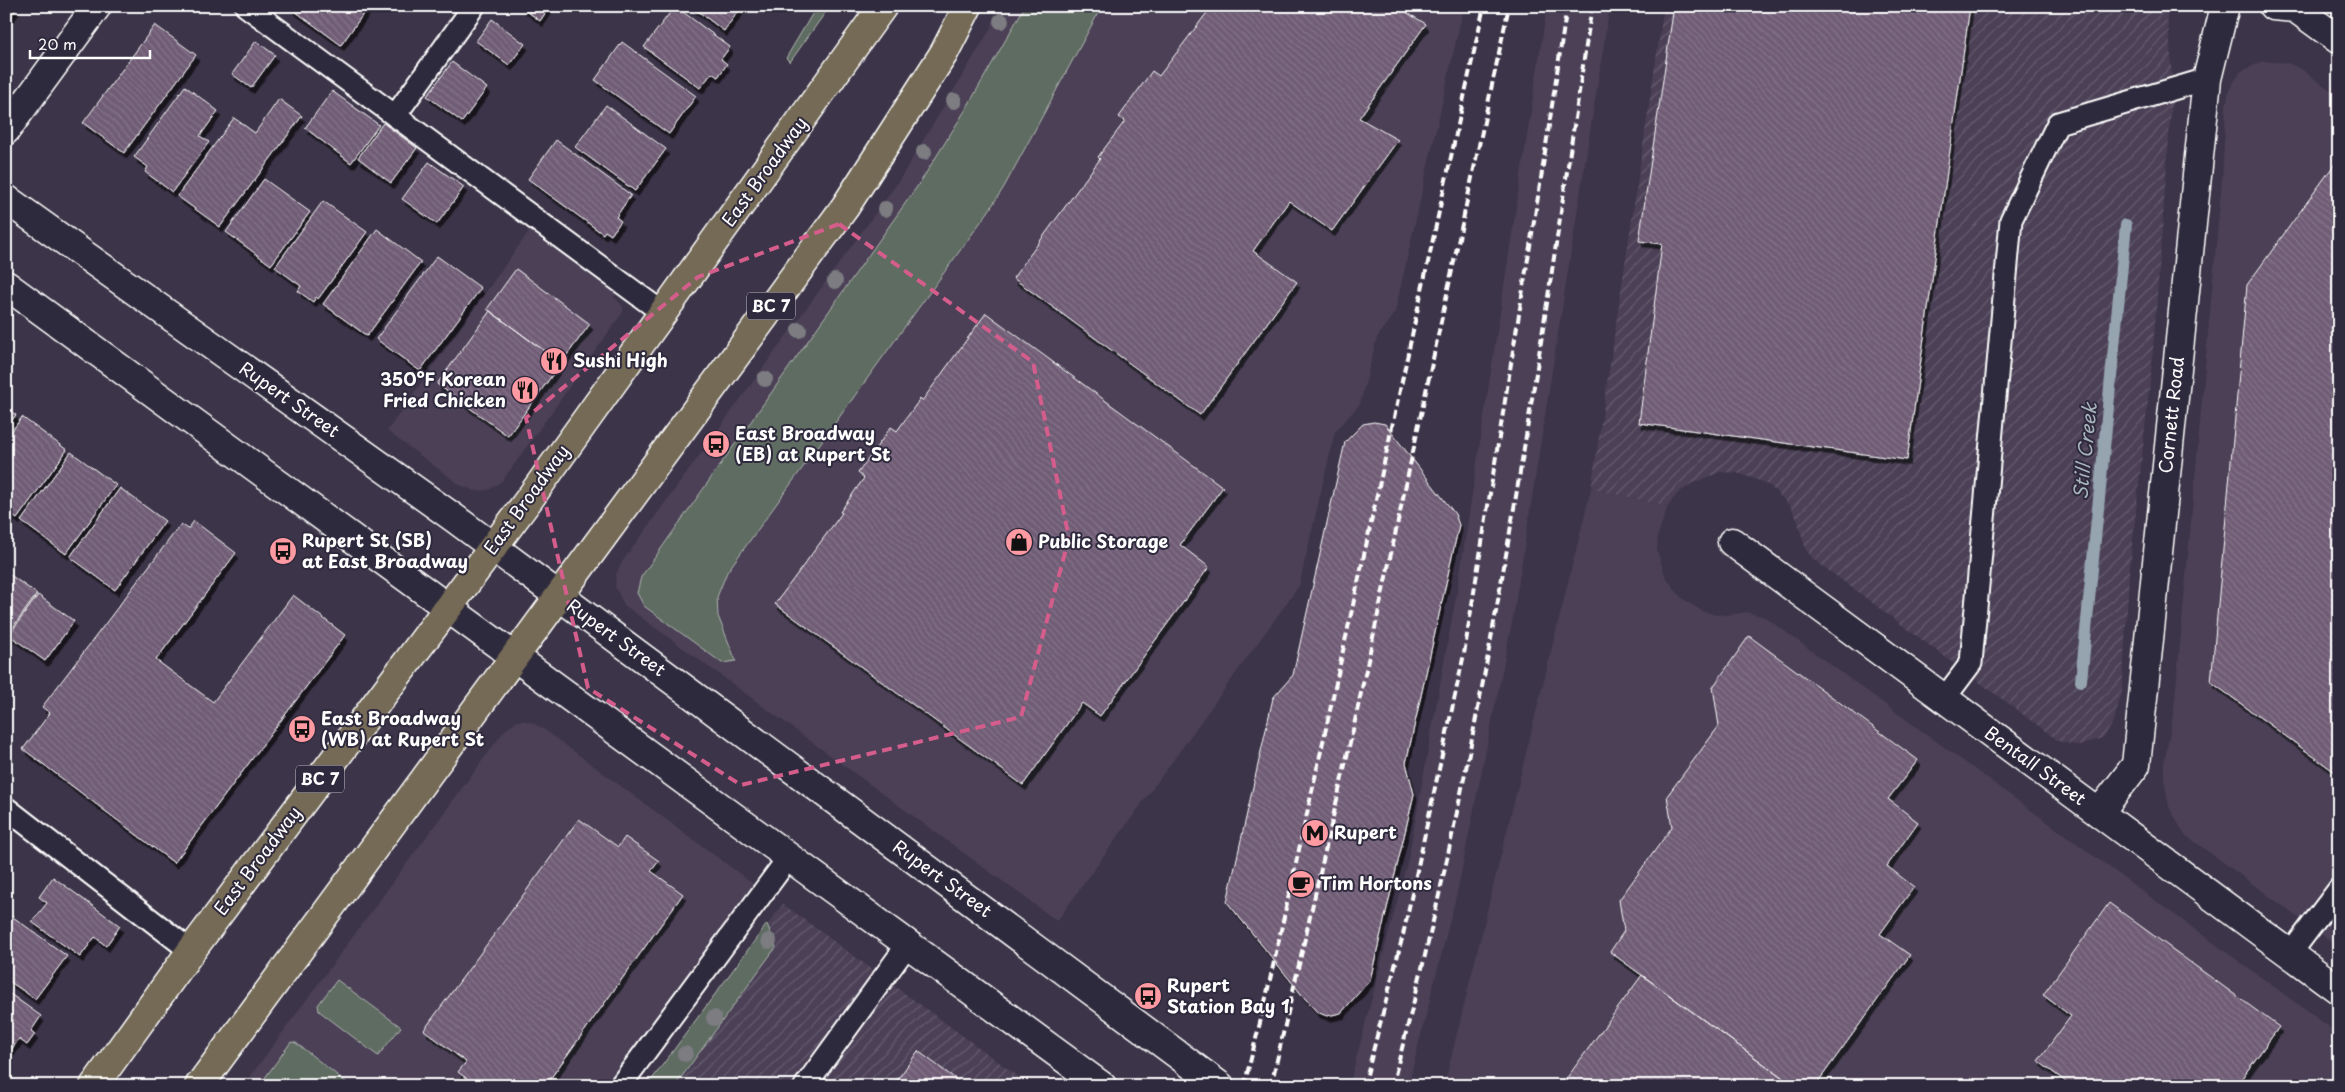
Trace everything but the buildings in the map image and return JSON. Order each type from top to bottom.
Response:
[{"type":"main road","points":[[6,130],[97,6]]},
{"type":"main road","name":"East Broadway","points":[[94,1086],[191,951],[448,608],[883,6]]},
{"type":"main road","name":"BC 7","points":[[198,1086],[845,207],[944,54],[968,6]]},
{"type":"main road","name":"Cornett Road","points":[[2099,813],[2136,765],[2207,79],[2225,6]]},
{"type":"main road","points":[[2273,6],[2295,8],[2339,40]]},
{"type":"main road","name":"Rupert Street","points":[[6,199],[493,546],[1220,1086]]},
{"type":"main road","points":[[6,285],[1102,1086]]},
{"type":"main road","name":"Bentall Street","points":[[1732,542],[2339,990]]},
{"type":"lane","points":[[246,6],[663,313]]},
{"type":"lane","points":[[395,116],[474,6]]},
{"type":"lane","points":[[1944,699],[1971,663],[2011,220],[2058,122],[2207,79]]},
{"type":"lane","points":[[6,808],[191,951]]},
{"type":"lane","points":[[620,1086],[789,857]]},
{"type":"lane","points":[[2290,954],[2339,888]]},
{"type":"lane","points":[[805,1086],[908,944]]},
{"type":"highlighted area","points":[[839,224],[1033,362],[1069,538],[1021,717],[741,785],[588,688],[526,418],[698,277]]},
{"type":"shaded area","points":[[1001,6],[1464,6],[1395,312],[1377,338],[1360,404],[1335,432],[1299,586],[1057,921],[624,605],[615,586],[616,574],[622,562],[898,182],[988,33]]},
{"type":"shaded area","points":[[1547,6],[1610,6],[1513,618],[1457,893],[1408,1086],[1349,1086],[1409,855],[1458,585]]},
{"type":"shaded area","points":[[1664,6],[2166,6],[2171,52],[2172,97],[2152,364],[2129,576],[2122,692],[2114,721],[2104,737],[2081,746],[2060,742],[1813,559],[1806,550],[1797,519],[1790,506],[1771,487],[1760,481],[1737,473],[1720,472],[1691,484],[1677,494],[1668,506],[1591,489]]},
{"type":"shaded area","points":[[2263,61],[2288,63],[2301,69],[2339,96],[2339,947],[2184,834],[2169,807],[2164,780],[2164,764],[2174,709],[2222,179],[2226,105],[2229,90],[2240,72]]},
{"type":"shaded area","points":[[537,220],[623,285],[614,297],[623,306],[623,312],[503,480],[489,490],[475,491],[460,485],[387,431]]},
{"type":"shaded area","points":[[1591,489],[1668,506],[1658,535],[1657,551],[1666,578],[1682,598],[1702,611],[1713,614],[1728,615],[1746,612],[1765,617],[2339,1034],[2339,1086],[1444,1086]]},
{"type":"shaded area","points":[[522,720],[533,723],[545,730],[755,885],[608,1086],[243,1086],[504,731],[515,722]]},
{"type":"shaded area","points":[[783,904],[1031,1086],[648,1086]]},
{"type":"green space","points":[[817,6],[830,6],[790,62],[786,58]]},
{"type":"green space","points":[[1025,6],[1102,6],[1004,187],[988,212],[727,572],[717,597],[718,616],[736,661],[722,663],[644,606],[637,593],[641,577],[921,181],[966,109]]},
{"type":"green space","points":[[767,924],[776,947],[675,1086],[647,1086]]},
{"type":"green space","points":[[337,980],[401,1027],[378,1056],[319,1011],[318,1005]]},
{"type":"green space","points":[[291,1042],[296,1043],[351,1086],[259,1086]]},
{"type":"waterway","name":"Still Creek","points":[[2081,681],[2126,225]]},
{"type":"railway","points":[[1244,1086],[1263,1011],[1327,724],[1484,6]]},
{"type":"railway","points":[[1271,1086],[1353,730],[1509,6]]},
{"type":"railway","points":[[1364,1086],[1403,935],[1464,654],[1567,6]]},
{"type":"railway","points":[[1392,1086],[1426,953],[1456,819],[1483,684],[1530,413],[1592,6]]},
{"type":"place","name":"Sushi High","points":[[554,361]]},
{"type":"place","name":"350°F Korean Fried Chicken","points":[[525,390]]},
{"type":"place","name":"East Broadway (EB) at Rupert St","points":[[716,444]]},
{"type":"place","name":"Public Storage","points":[[1019,542]]},
{"type":"place","name":"Rupert St (SB) at East Broadway","points":[[283,551]]},
{"type":"place","name":"East Broadway (WB) at Rupert St","points":[[302,729]]},
{"type":"place","name":"Rupert","points":[[1315,833]]},
{"type":"place","name":"Tim Hortons","points":[[1301,884]]},
{"type":"place","name":"Rupert Station Bay 1","points":[[1148,996]]}]
